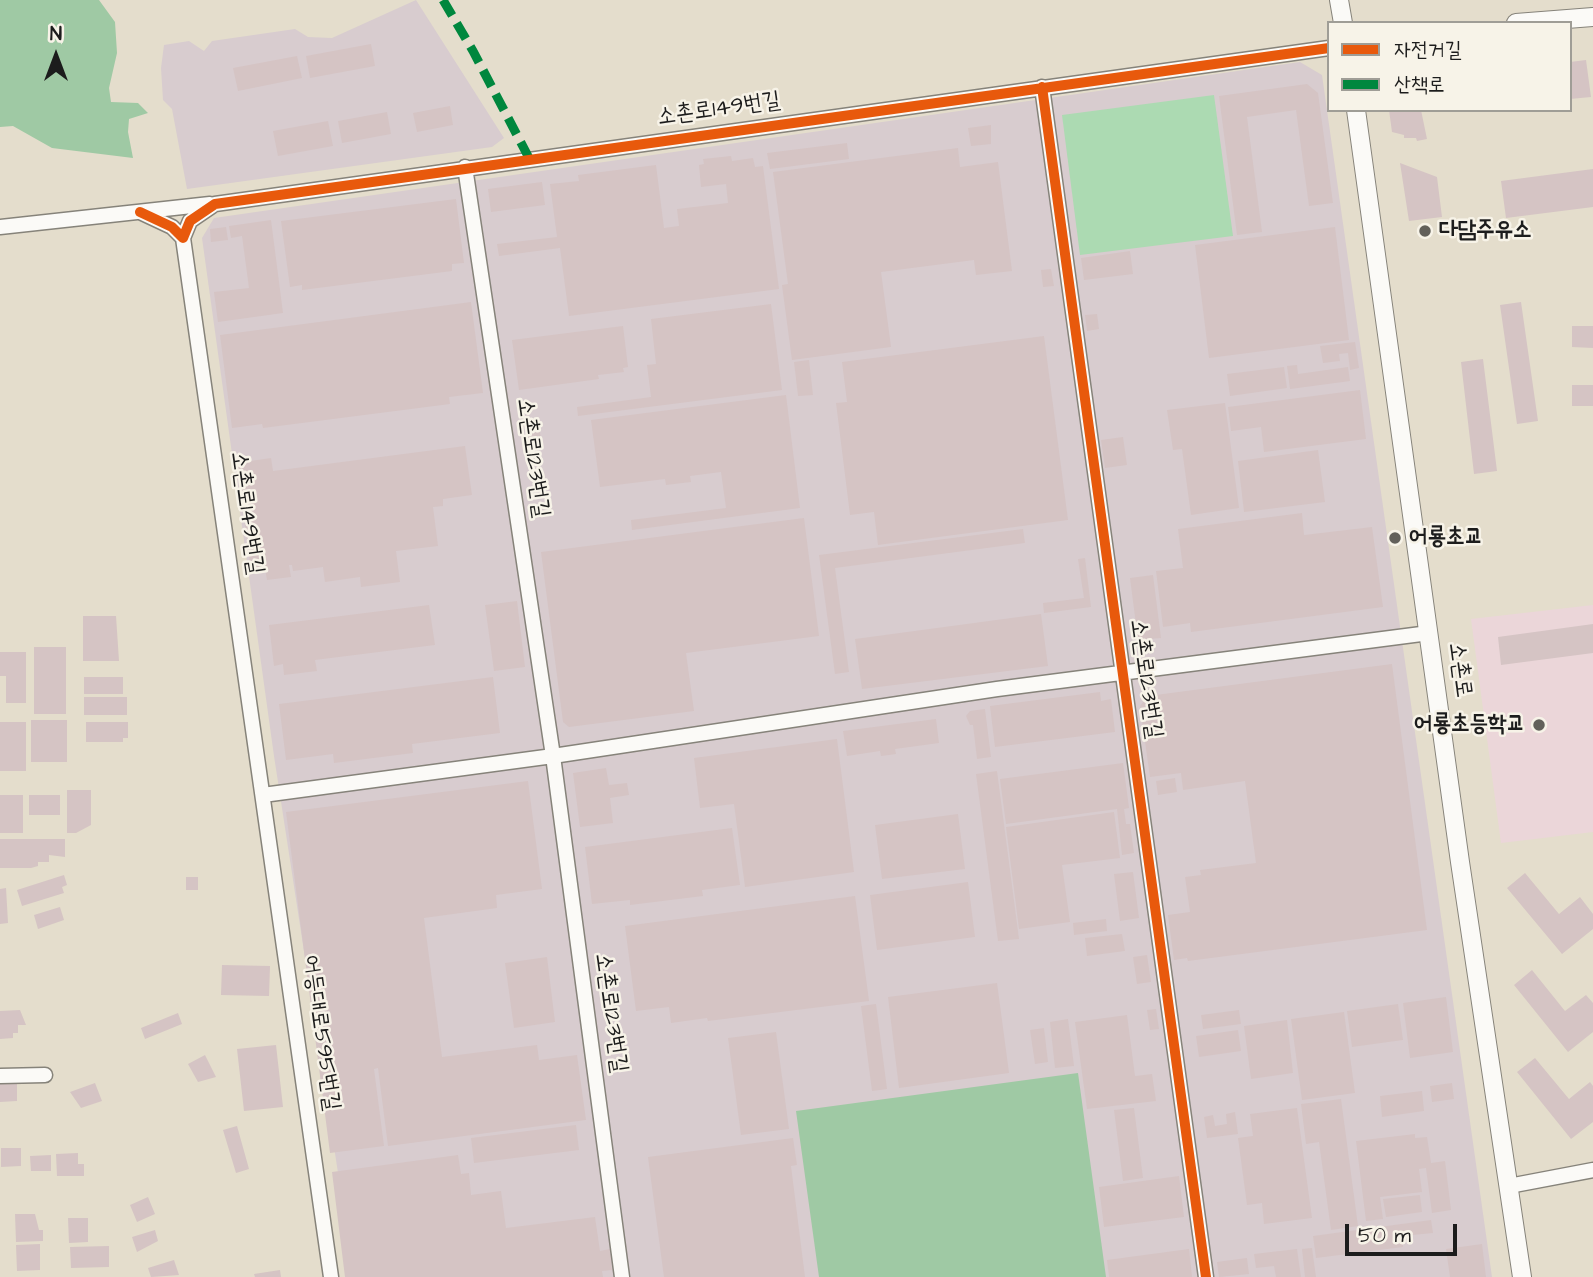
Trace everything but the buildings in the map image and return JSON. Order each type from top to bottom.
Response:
[{"type":"street","points":[[1339,0],[1343,21]]},
{"type":"street","points":[[1542,21],[1593,17]]},
{"type":"street","name":"소촌로149번길","points":[[0,227],[215,204],[1327,48]]},
{"type":"street","name":"소촌로123번길","points":[[1042,87],[1206,1277]]},
{"type":"street","name":"소촌로","points":[[1356,112],[1522,1277]]},
{"type":"street","name":"소촌로123번길","points":[[466,167],[553,756],[622,1277]]},
{"type":"street","points":[[140,212],[172,227],[183,238],[190,221],[215,204]]},
{"type":"street","name":"소촌로149번길","points":[[183,238],[263,795]]},
{"type":"street","name":"소촌로123번길","points":[[263,795],[553,756],[1123,671],[1429,633]]},
{"type":"street","name":"어등대로595번길","points":[[263,795],[331,1277]]},
{"type":"street","points":[[0,1076],[45,1075]]},
{"type":"street","points":[[1509,1186],[1593,1170]]},
{"type":"shaded area","points":[[416,0],[504,138],[492,147],[187,189],[172,109],[163,100],[161,68],[164,45],[189,41],[204,51],[212,41],[295,29],[308,37],[332,38]]},
{"type":"shaded area","points":[[1300,62],[1322,75],[1492,1277],[354,1277],[274,756],[202,238],[214,218]]},
{"type":"shaded area","name":"어룡초등학교","points":[[1593,605],[1593,832],[1501,843],[1471,619]]},
{"type":"green space","points":[[0,0],[99,0],[115,22],[117,53],[109,88],[111,102],[138,103],[148,113],[129,119],[128,132],[133,158],[52,148],[13,126],[0,127]]},
{"type":"green space","points":[[1214,95],[1233,236],[1080,255],[1062,115]]},
{"type":"green space","points":[[1078,1073],[1106,1277],[819,1277],[796,1111]]},
{"type":"marked path","points":[[443,0],[529,158]]},
{"type":"cycle path","points":[[140,212],[172,227],[183,238],[190,221],[215,204],[1327,48]]},
{"type":"cycle path","points":[[1042,87],[1206,1277]]},
{"type":"place","name":"다담주유소","points":[[1425,231]]},
{"type":"place","name":"어룡초교","points":[[1395,538]]},
{"type":"place","name":"어룡초등학교","points":[[1539,725]]}]
